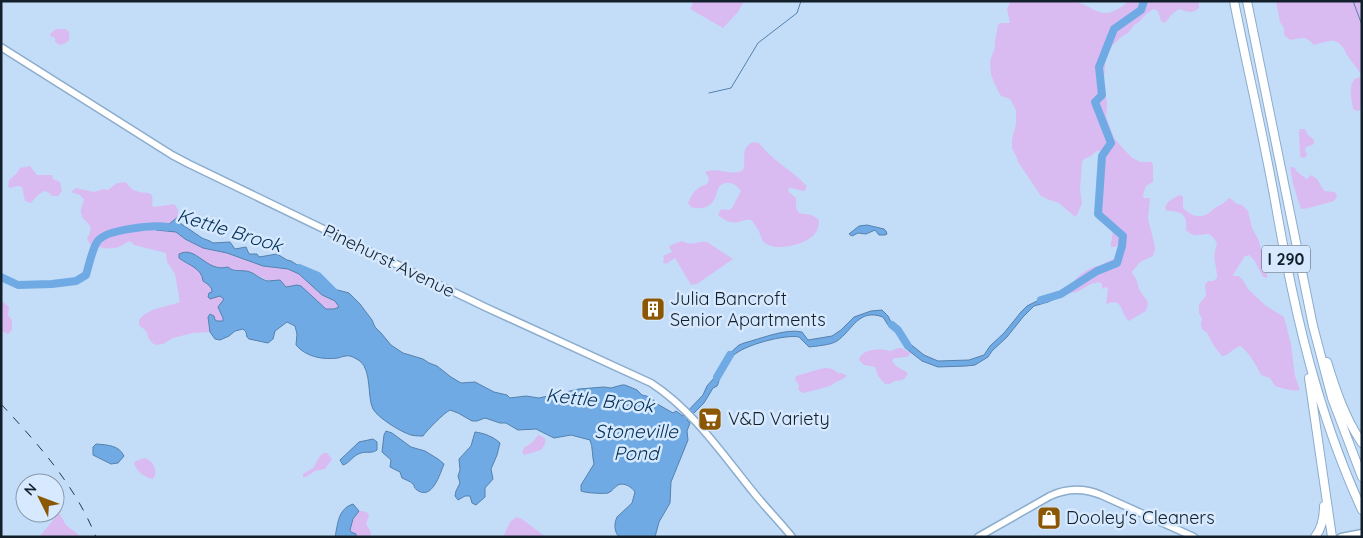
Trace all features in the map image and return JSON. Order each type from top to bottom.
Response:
[{"type":"highway","name":"I 290","points":[[1234,1],[1279,229],[1303,338],[1324,415],[1342,465],[1362,510]]},
{"type":"highway","name":"I 290","points":[[1247,1],[1311,314],[1332,398],[1362,477]]},
{"type":"highway","points":[[1311,314],[1341,403],[1350,424],[1362,443]]},
{"type":"highway","points":[[1303,338],[1332,537]]},
{"type":"highway","points":[[1315,537],[1320,531],[1323,522],[1325,487]]},
{"type":"main road","name":"Pinehurst Avenue","points":[[1,47],[204,172],[484,308],[655,386],[694,420],[792,537]]},
{"type":"main road","points":[[978,537],[1050,496],[1058,492],[1074,489],[1086,490],[1102,495],[1194,537]]},
{"type":"main road","points":[[1341,537],[1362,533]]},
{"type":"shaded area","points":[[694,1],[744,1],[738,12],[723,28],[690,9]]},
{"type":"shaded area","points":[[1011,1],[1079,3],[1100,12],[1108,13],[1128,1],[1199,1],[1199,8],[1196,10],[1189,12],[1179,9],[1164,23],[1161,21],[1158,11],[1153,9],[1112,46],[1106,56],[1104,80],[1107,104],[1106,116],[1114,138],[1131,157],[1140,162],[1152,162],[1153,166],[1153,182],[1146,186],[1143,195],[1144,198],[1150,198],[1148,219],[1155,250],[1153,256],[1140,262],[1132,272],[1148,305],[1145,312],[1129,321],[1119,304],[1112,302],[1106,304],[1108,289],[1106,287],[1102,289],[1102,284],[1099,282],[1077,292],[1066,294],[1064,291],[1086,271],[1116,258],[1122,246],[1120,244],[1111,247],[1113,230],[1096,216],[1099,180],[1098,166],[1102,156],[1100,151],[1096,151],[1082,162],[1080,189],[1082,203],[1075,217],[1059,203],[1041,196],[1018,162],[1012,148],[1016,110],[1010,99],[1001,96],[997,89],[991,75],[990,61],[995,47],[998,25],[1000,23],[1010,23],[1007,9]]},
{"type":"shaded area","points":[[1276,1],[1362,1],[1362,110],[1357,111],[1353,109],[1351,94],[1352,83],[1355,79],[1361,77],[1361,74],[1342,46],[1333,41],[1314,45],[1306,38],[1290,40],[1284,35],[1284,28],[1280,22]]},
{"type":"shaded area","points":[[56,29],[66,29],[69,32],[68,41],[60,45],[55,42],[55,38],[50,36]]},
{"type":"shaded area","points":[[1300,129],[1305,129],[1314,140],[1314,144],[1306,147],[1306,157],[1302,158],[1300,156]]},
{"type":"shaded area","points":[[753,142],[759,143],[770,155],[807,186],[805,191],[788,189],[796,198],[797,211],[799,213],[814,216],[819,220],[816,231],[810,239],[788,246],[774,247],[767,245],[763,241],[751,220],[733,222],[720,217],[718,215],[721,209],[729,210],[732,208],[741,191],[732,183],[720,186],[713,201],[708,206],[694,208],[688,203],[699,187],[708,183],[709,178],[705,172],[715,170],[738,172],[743,170],[746,148]]},
{"type":"shaded area","points":[[30,166],[37,175],[52,175],[53,179],[60,182],[62,191],[58,196],[52,196],[44,191],[31,203],[25,201],[22,187],[10,188],[8,186],[9,180],[20,168]]},
{"type":"shaded area","points":[[1290,167],[1295,168],[1297,172],[1307,179],[1311,175],[1317,179],[1324,191],[1335,192],[1337,196],[1334,201],[1301,209]]},
{"type":"shaded area","points":[[126,182],[130,187],[139,192],[151,194],[154,207],[174,204],[178,209],[178,217],[169,224],[158,226],[176,232],[203,248],[227,253],[263,266],[288,269],[299,274],[322,295],[335,301],[339,306],[334,309],[326,309],[297,285],[286,287],[274,280],[264,279],[247,271],[211,266],[195,254],[182,260],[196,268],[201,274],[203,281],[212,288],[210,298],[223,297],[224,300],[218,307],[223,321],[217,321],[208,317],[210,332],[193,333],[173,338],[163,344],[156,345],[152,343],[146,331],[139,325],[139,320],[152,310],[180,302],[175,274],[167,262],[166,253],[134,245],[130,241],[115,248],[91,246],[87,239],[91,229],[81,213],[84,200],[80,195],[71,192],[76,188],[94,192],[104,189],[108,190],[117,183]]},
{"type":"shaded area","points":[[1181,195],[1183,197],[1183,208],[1195,216],[1209,213],[1229,198],[1242,205],[1248,211],[1252,228],[1266,260],[1267,278],[1263,277],[1254,260],[1249,255],[1245,256],[1233,276],[1239,276],[1248,289],[1265,305],[1284,317],[1291,344],[1295,376],[1300,390],[1275,386],[1270,378],[1261,375],[1255,363],[1240,346],[1227,355],[1222,356],[1207,333],[1202,329],[1199,304],[1206,296],[1205,284],[1217,278],[1214,258],[1217,244],[1210,235],[1191,234],[1186,230],[1186,220],[1182,214],[1167,211],[1165,208],[1167,203]]},
{"type":"shaded area","points":[[682,241],[689,243],[707,242],[733,259],[697,284],[691,285],[675,258],[666,264],[663,262],[663,256],[672,252],[669,246]]},
{"type":"shaded area","points":[[1,300],[9,307],[8,315],[12,320],[12,330],[8,334],[1,331]]},
{"type":"shaded area","points":[[898,348],[911,353],[907,357],[892,360],[895,365],[908,374],[903,379],[890,384],[885,384],[878,376],[875,367],[864,365],[859,360],[860,356],[870,350],[890,351]]},
{"type":"shaded area","points":[[824,368],[832,369],[847,376],[830,386],[804,393],[798,389],[799,385],[795,380],[796,376]]},
{"type":"shaded area","points":[[538,435],[546,441],[541,450],[524,455],[522,452],[525,447],[533,442]]},
{"type":"shaded area","points":[[324,453],[327,453],[332,459],[325,469],[315,471],[303,477],[303,474],[313,468]]},
{"type":"shaded area","points":[[144,458],[154,466],[155,476],[153,479],[141,474],[135,466],[134,463],[136,461]]},
{"type":"shaded area","points":[[359,511],[368,513],[369,516],[366,524],[371,532],[370,537],[356,537],[356,534],[350,532],[351,524]]},
{"type":"shaded area","points":[[516,517],[522,519],[546,537],[503,537],[510,522]]},
{"type":"shaded area","points":[[51,523],[65,523],[79,535],[78,537],[39,537]]},
{"type":"water","name":"Stoneville Pond","points":[[178,217],[180,223],[213,243],[230,242],[235,249],[246,247],[249,254],[257,254],[259,257],[277,254],[307,271],[330,288],[349,293],[360,304],[375,327],[391,345],[403,353],[423,359],[437,366],[461,383],[475,382],[510,398],[526,396],[539,398],[579,389],[611,388],[625,385],[637,390],[642,395],[650,397],[673,413],[676,411],[683,416],[703,395],[707,386],[720,371],[729,354],[744,343],[788,331],[802,332],[808,340],[832,336],[854,317],[871,311],[882,310],[892,324],[902,331],[909,343],[924,355],[938,361],[969,360],[984,355],[1027,306],[1064,291],[1066,294],[1034,306],[988,357],[975,365],[938,367],[922,361],[908,350],[900,332],[888,325],[883,317],[875,315],[868,315],[862,318],[837,341],[824,345],[809,347],[799,337],[785,337],[755,344],[738,352],[722,370],[717,386],[713,388],[704,403],[687,420],[690,423],[687,431],[688,440],[671,482],[670,503],[659,522],[655,537],[619,537],[615,530],[617,517],[632,503],[635,492],[623,484],[618,485],[608,493],[581,491],[581,485],[594,464],[590,440],[571,435],[554,438],[536,429],[518,430],[506,423],[485,418],[472,421],[450,410],[423,436],[411,435],[390,424],[373,409],[368,377],[364,365],[360,361],[349,356],[327,358],[310,355],[296,345],[297,334],[295,326],[287,322],[275,331],[273,339],[268,343],[249,339],[243,329],[235,331],[220,340],[215,339],[210,332],[208,317],[210,314],[214,316],[215,320],[223,321],[218,307],[224,299],[220,296],[210,299],[208,297],[209,293],[212,292],[210,287],[203,281],[197,270],[179,258],[179,254],[191,253],[214,266],[247,271],[268,281],[280,280],[286,287],[301,286],[326,309],[339,307],[335,301],[322,295],[299,274],[288,269],[263,266],[227,253],[203,248],[176,232],[156,230],[158,226],[169,224]]},
{"type":"water","points":[[867,225],[884,229],[887,234],[879,235],[875,230],[866,234],[858,233],[852,236],[849,234],[859,226]]},
{"type":"water","points":[[386,431],[392,433],[411,447],[425,451],[444,464],[435,485],[427,492],[417,490],[412,483],[402,478],[400,472],[390,467],[391,460],[382,452]]},
{"type":"water","points":[[475,432],[489,436],[500,443],[491,469],[493,479],[485,488],[485,497],[476,505],[472,503],[470,496],[465,496],[458,500],[455,496],[460,483],[458,476],[460,470],[459,459],[471,446]]},
{"type":"water","points":[[373,439],[377,442],[377,450],[358,454],[343,465],[340,460],[359,442]]},
{"type":"water","points":[[96,444],[116,448],[124,456],[118,463],[111,464],[93,455],[93,447]]},
{"type":"water","points":[[353,504],[359,511],[353,519],[350,530],[356,534],[356,537],[335,537],[338,522],[344,509]]},
{"type":"waterway","points":[[709,93],[731,88],[758,43],[797,13],[801,1]]},
{"type":"waterway","name":"Kettle Brook","points":[[1041,300],[1061,294],[1097,271],[1117,263],[1123,236],[1098,214],[1102,156],[1111,143],[1095,102],[1102,95],[1099,67],[1114,29],[1141,10],[1144,1]]},
{"type":"waterway","points":[[1353,1],[1362,25]]},
{"type":"waterway","name":"Kettle Brook","points":[[1,277],[18,285],[76,281],[86,275],[97,242],[102,238],[109,234],[130,229],[168,227]]},
{"type":"waterway","name":"Kettle Brook","points":[[299,268],[318,276],[336,294]]},
{"type":"waterway","name":"Kettle Brook","points":[[892,325],[898,330],[908,346]]},
{"type":"waterway","name":"Kettle Brook","points":[[717,377],[730,355]]},
{"type":"railway","points":[[1,404],[54,466],[78,500],[96,537]]},
{"type":"place","name":"Julia Bancroft Senior Apartments","points":[[653,309]]},
{"type":"place","name":"V&D Variety","points":[[710,419]]},
{"type":"place","name":"Dooley's Cleaners","points":[[1049,518]]}]
